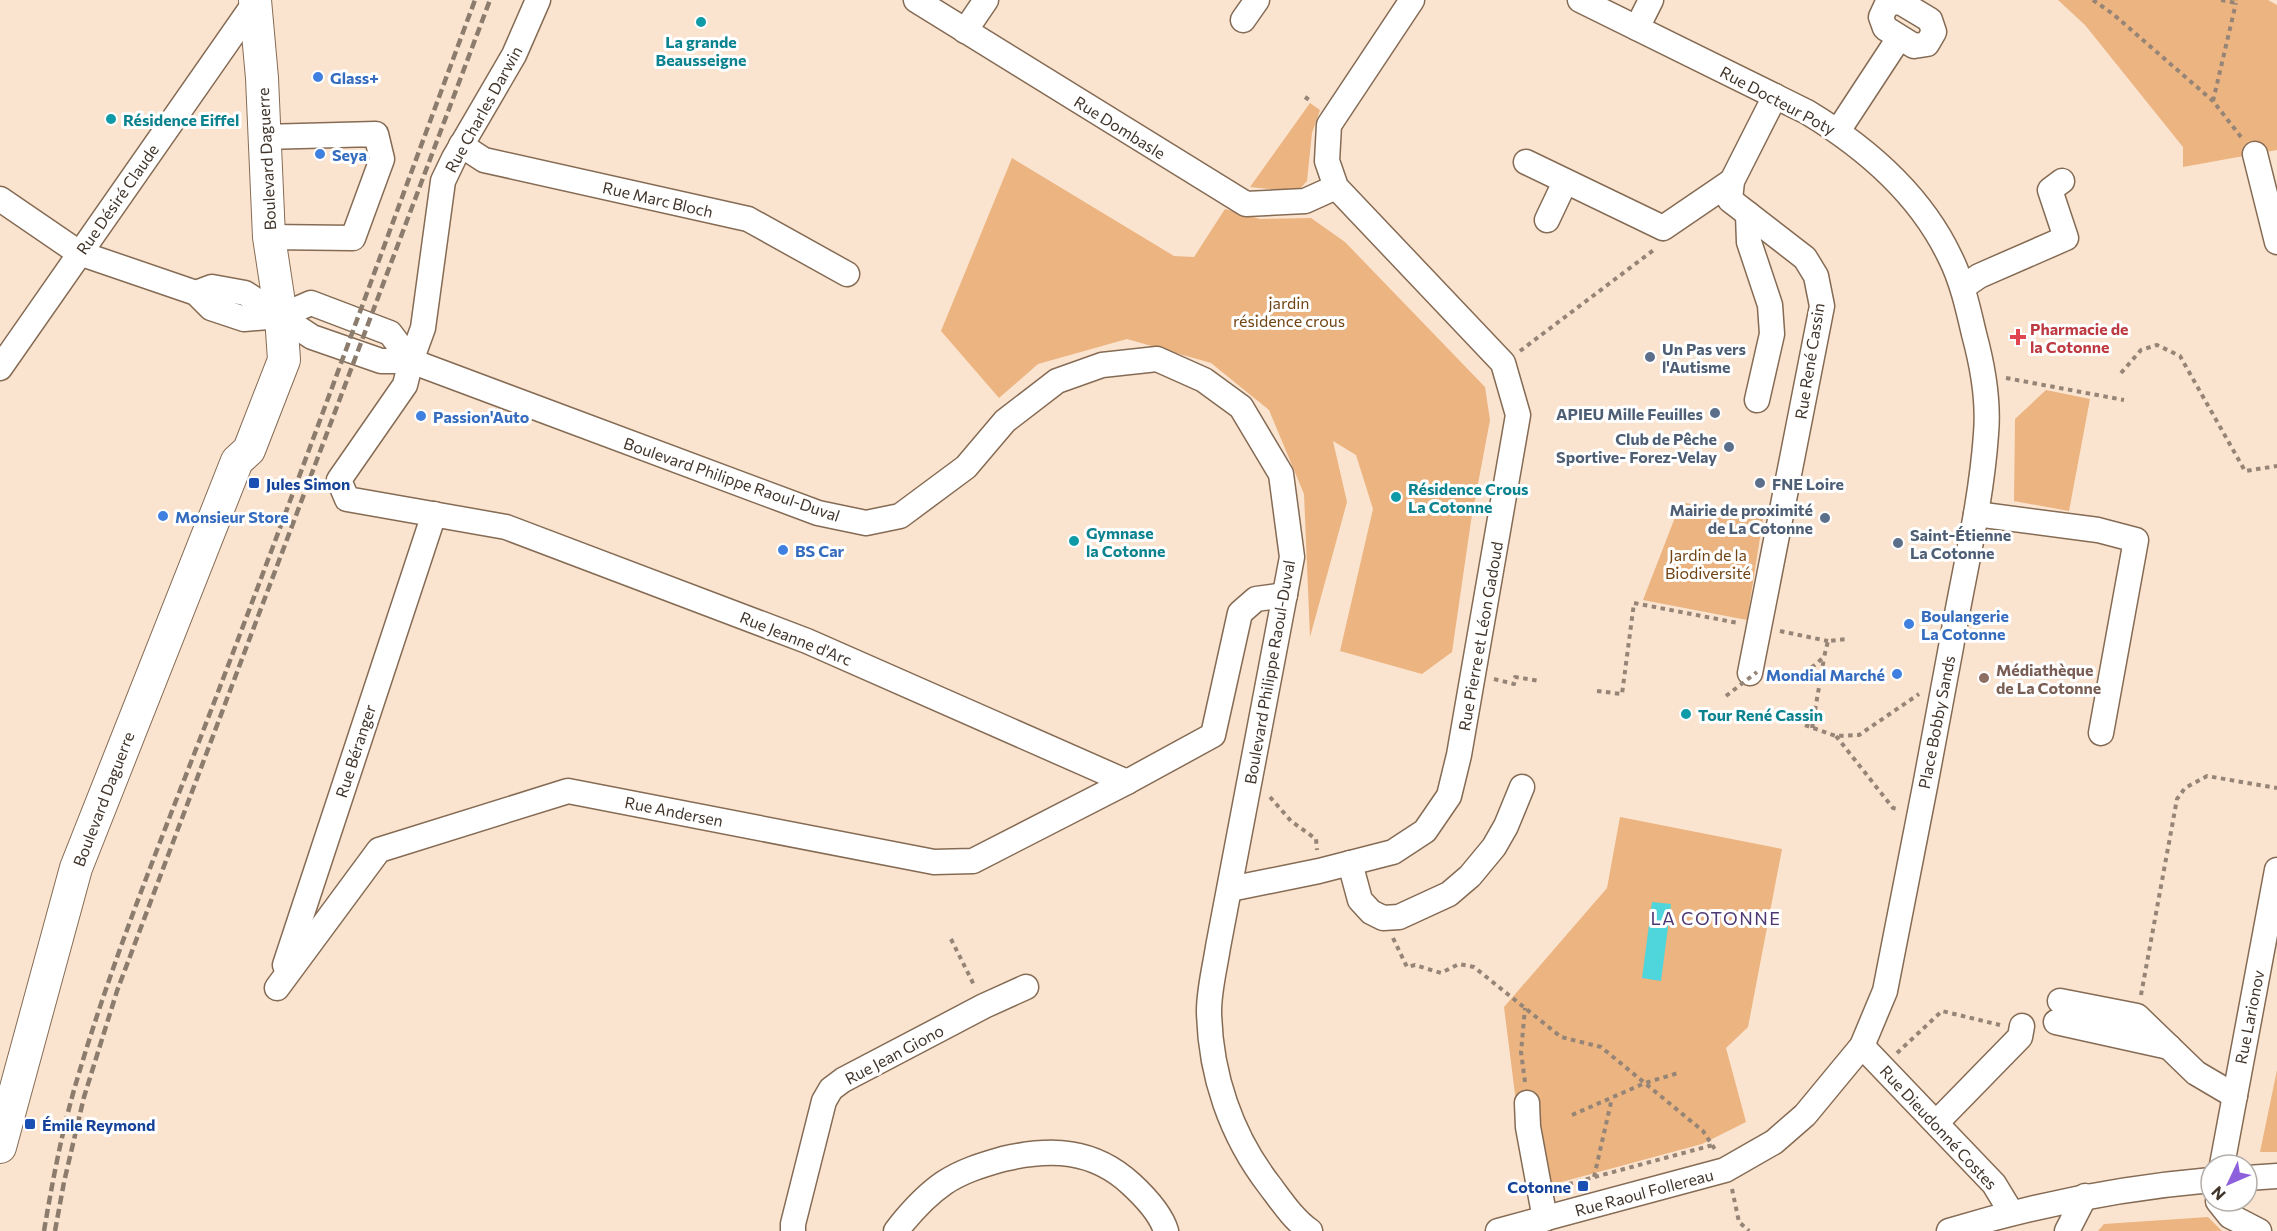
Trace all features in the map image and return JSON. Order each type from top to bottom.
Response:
[{"type":"main road","name":"Boulevard Daguerre","points":[[0,1147],[76,868],[237,461],[249,450],[284,360],[281,316],[269,237],[256,0]]},
{"type":"street","name":"Rue Désiré Claude","points":[[0,368],[256,0]]},
{"type":"street","name":"Rue Charles Darwin","points":[[411,361],[423,328],[443,181],[461,145],[514,55],[538,0]]},
{"type":"street","name":"Rue Dombasle","points":[[916,0],[1246,204],[1305,201],[1336,187]]},
{"type":"street","points":[[965,31],[986,0]]},
{"type":"street","points":[[1242,20],[1257,0]]},
{"type":"street","name":"Rue Pierre et Léon Gadoud","points":[[1230,889],[1319,871],[1393,852],[1425,831],[1449,796],[1473,675],[1518,415],[1503,363],[1336,187],[1327,161],[1329,125],[1412,0]]},
{"type":"street","name":"Rue Docteur Poty","points":[[1580,0],[1774,96],[1838,131],[1874,159],[1905,191],[1934,229],[1950,256],[1995,379]]},
{"type":"street","points":[[1637,28],[1651,0]]},
{"type":"street","points":[[1838,131],[1899,38]]},
{"type":"street","points":[[1526,162],[1663,228],[1732,181],[1774,96]]},
{"type":"street","points":[[263,137],[376,134],[382,159],[353,238],[269,237]]},
{"type":"street","name":"Rue Marc Bloch","points":[[461,145],[484,160],[748,219],[847,274]]},
{"type":"street","points":[[2254,154],[2277,242]]},
{"type":"street","name":"Rue René Cassin","points":[[1732,181],[1730,200],[1805,258],[1816,276],[1822,306],[1759,627],[1754,672]]},
{"type":"street","points":[[1962,287],[1978,276],[2066,238],[2050,189],[2062,181]]},
{"type":"street","points":[[1547,220],[1565,182]]},
{"type":"street","points":[[0,199],[79,253],[196,293],[211,308],[244,319],[281,316],[311,303],[390,333],[411,361]]},
{"type":"street","points":[[1748,214],[1749,242],[1770,305],[1772,334],[1757,400]]},
{"type":"street","name":"Boulevard Philippe Raoul-Duval","points":[[411,361],[819,513],[866,523],[900,516],[966,467],[1005,421],[1057,381],[1102,365],[1157,359],[1204,380],[1241,407],[1281,474],[1292,557],[1248,783],[1209,1009],[1214,1063],[1230,1120],[1254,1165],[1291,1213],[1310,1231]]},
{"type":"street","name":"Rue Jeanne d'Arc","points":[[411,361],[405,385],[339,480],[347,499],[506,527],[807,641],[1127,782]]},
{"type":"street","name":"Place Bobby Sands","points":[[1919,814],[1976,514],[1995,379]]},
{"type":"street","name":"Rue Béranger","points":[[277,988],[434,514]]},
{"type":"street","points":[[1976,514],[2098,530],[2136,540],[2101,733]]},
{"type":"street","points":[[1127,782],[1213,735],[1240,613],[1256,599],[1285,595]]},
{"type":"street","name":"Rue Andersen","points":[[277,988],[379,850],[568,790],[934,862],[973,861],[1127,782]]},
{"type":"street","points":[[1350,863],[1360,900],[1371,912],[1383,918],[1399,917],[1449,894],[1470,876],[1498,840],[1521,787]]},
{"type":"street","name":"Rue Raoul Follereau","points":[[1498,1231],[1725,1170],[1774,1142],[1805,1115],[1862,1046],[1886,991],[1919,814]]},
{"type":"street","name":"Rue Larionov","points":[[2224,1153],[2277,870]]},
{"type":"street","name":"Rue Jean Giono","points":[[794,1231],[793,1224],[824,1101],[831,1089],[843,1080],[984,1006],[1026,987]]},
{"type":"street","points":[[2169,1047],[2058,1012],[2138,1016],[2196,1073],[2235,1096]]},
{"type":"street","points":[[1937,1122],[2020,1037],[2022,1026]]},
{"type":"street","name":"Rue Dieudonné Costes","points":[[1862,1046],[1995,1184],[2011,1212]]},
{"type":"street","points":[[1527,1103],[1528,1127],[1545,1219]]},
{"type":"street","points":[[896,1231],[915,1206],[960,1173],[1030,1153],[1055,1152],[1099,1161],[1118,1172],[1148,1202],[1166,1231]]},
{"type":"street","points":[[2259,1177],[2277,1176]]},
{"type":"street","points":[[1949,1231],[2011,1212],[2085,1196],[2153,1185],[2199,1181]]},
{"type":"street","points":[[2067,1231],[2085,1196]]},
{"type":"street","points":[[2228,1213],[2259,1231]]},
{"type":"path","points":[[2093,0],[2113,14],[2213,101],[2254,154]]},
{"type":"path","points":[[2213,101],[2236,1],[2221,0]]},
{"type":"path","points":[[1305,97],[1312,102]]},
{"type":"path","points":[[1529,344],[1661,245],[1663,228]]},
{"type":"path","points":[[2121,373],[2141,350],[2157,345],[2180,356],[2245,471],[2277,466]]},
{"type":"path","points":[[1995,379],[2124,400]]},
{"type":"path","points":[[1597,691],[1622,694],[1634,603],[1828,641],[1847,639]]},
{"type":"path","points":[[1812,728],[1828,641]]},
{"type":"path","points":[[1726,696],[1754,672],[1798,680],[1824,657]]},
{"type":"path","points":[[1473,675],[1514,684],[1515,676],[1540,681]]},
{"type":"path","points":[[1805,725],[1836,736],[1859,735],[1945,676]]},
{"type":"path","points":[[1836,736],[1893,808],[1919,814]]},
{"type":"path","points":[[2138,1016],[2177,799],[2186,788],[2207,776],[2277,789]]},
{"type":"path","points":[[1248,783],[1259,785],[1291,820],[1316,838],[1319,871]]},
{"type":"path","points":[[1383,918],[1407,967],[1415,965],[1442,973],[1460,964],[1474,967],[1561,1037],[1601,1047],[1703,1131]]},
{"type":"path","points":[[951,939],[984,1006]]},
{"type":"path","points":[[1525,1008],[1521,1052],[1527,1103]]},
{"type":"path","points":[[1883,1066],[1942,1011],[1985,1021]]},
{"type":"path","points":[[1572,1115],[1645,1083],[1678,1073]]},
{"type":"path","points":[[1594,1177],[1612,1097]]},
{"type":"green space","points":[[2058,0],[2268,0],[2277,5],[2277,150],[2183,167],[2183,147],[2085,25]]},
{"type":"green space","points":[[1310,103],[1320,110],[1312,133],[1307,181],[1297,192],[1250,187]]},
{"type":"green space","name":"jardin résidence crous","points":[[1012,158],[1174,256],[1194,257],[1225,209],[1260,219],[1311,218],[1345,242],[1485,387],[1490,420],[1471,521],[1452,652],[1422,674],[1340,651],[1373,509],[1356,455],[1333,441],[1347,502],[1310,637],[1304,494],[1269,410],[1211,363],[1127,339],[1038,364],[999,398],[941,331]]},
{"type":"green space","points":[[2046,390],[2090,399],[2069,511],[2014,501],[2015,419]]},
{"type":"green space","name":"Jardin de la Biodiversité","points":[[1681,502],[1763,519],[1747,620],[1643,600]]},
{"type":"green space","points":[[1620,817],[1782,849],[1748,1027],[1726,1048],[1746,1122],[1702,1144],[1532,1190],[1517,1110],[1504,1007],[1607,888]]},
{"type":"green space","points":[[2277,1070],[2277,1152],[2260,1152]]},
{"type":"green space","points":[[2208,1217],[2222,1231],[2098,1231],[2104,1224]]},
{"type":"water","points":[[1652,902],[1671,904],[1661,981],[1642,978]]},
{"type":"railway","points":[[44,1231],[69,1107],[108,984],[475,0]]},
{"type":"railway","points":[[55,1231],[84,1097],[117,991],[490,0]]},
{"type":"place","name":"La grande Beausseigne","points":[[701,22]]},
{"type":"place","name":"Glass+","points":[[318,77]]},
{"type":"place","name":"Résidence Eiffel","points":[[111,119]]},
{"type":"place","name":"Seya","points":[[320,154]]},
{"type":"place","name":"Pharmacie de la Cotonne","points":[[2018,337]]},
{"type":"place","name":"Un Pas vers l'Autisme","points":[[1650,357]]},
{"type":"place","name":"APIEU Mille Feuilles","points":[[1715,413]]},
{"type":"place","name":"Passion'Auto","points":[[421,416]]},
{"type":"place","name":"Club de Pêche Sportive- Forez-Velay","points":[[1729,447]]},
{"type":"place","name":"Jules Simon","points":[[254,483]]},
{"type":"place","name":"FNE Loire","points":[[1760,483]]},
{"type":"place","name":"Résidence Crous La Cotonne","points":[[1396,497]]},
{"type":"place","name":"Monsieur Store","points":[[163,516]]},
{"type":"place","name":"Mairie de proximité de La Cotonne","points":[[1825,518]]},
{"type":"place","name":"Gymnase la Cotonne","points":[[1074,541]]},
{"type":"place","name":"Saint-Étienne La Cotonne","points":[[1898,543]]},
{"type":"place","name":"BS Car","points":[[783,550]]},
{"type":"place","name":"Boulangerie La Cotonne","points":[[1909,624]]},
{"type":"place","name":"Mondial Marché","points":[[1897,674]]},
{"type":"place","name":"Médiathèque de La Cotonne","points":[[1984,678]]},
{"type":"place","name":"Tour René Cassin","points":[[1686,714]]},
{"type":"place","name":"Émile Reymond","points":[[30,1124]]},
{"type":"place","name":"Cotonne","points":[[1583,1186]]},
{"type":"district","name":"LA COTONNE","points":[[1716,918]]}]
